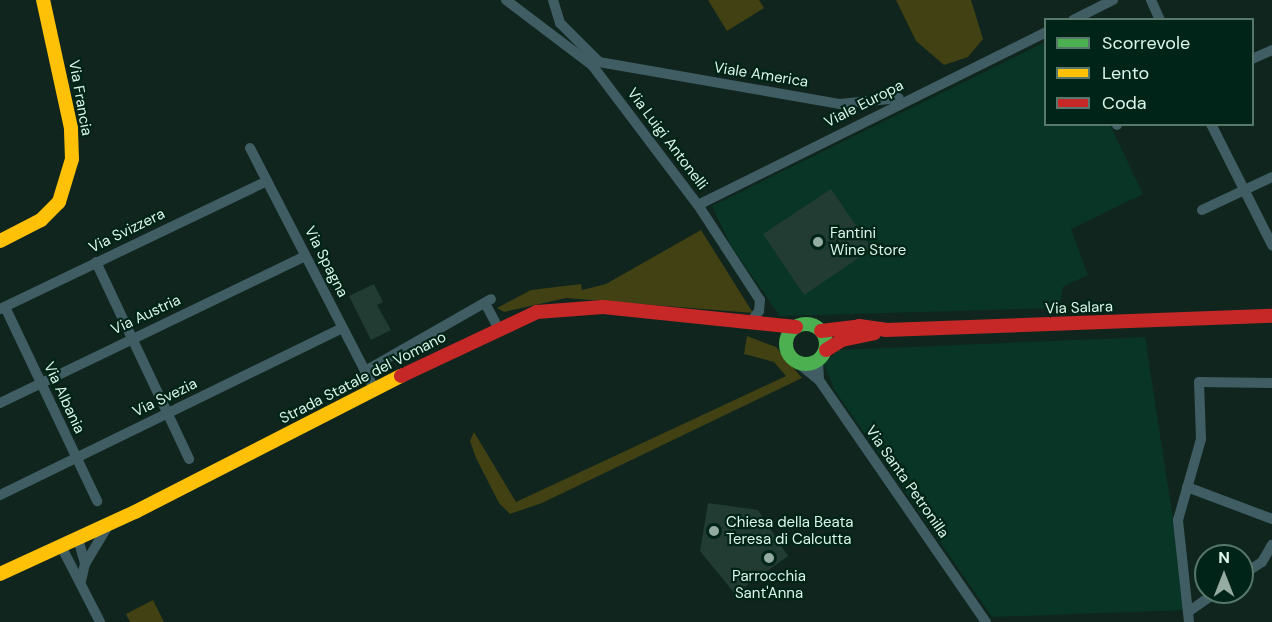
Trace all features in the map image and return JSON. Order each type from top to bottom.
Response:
[{"type":"main road","name":"Via Francia","points":[[0,241],[41,220],[59,202],[72,159],[70,128],[44,0]]},
{"type":"main road","name":"Strada Statale del Vomano","points":[[0,574],[110,524],[498,327],[537,312],[584,307],[796,327]]},
{"type":"main road","name":"Via Salara","points":[[821,331],[859,326],[886,330],[1272,316]]},
{"type":"main road","points":[[756,325],[786,344],[789,356],[798,363],[822,355],[821,331],[809,324],[796,327],[786,344]]},
{"type":"main road","name":"Via Salara","points":[[822,355],[842,340],[886,330]]},
{"type":"street","name":"Via Luigi Antonelli","points":[[506,0],[595,63],[698,205],[760,300],[756,325]]},
{"type":"street","points":[[553,0],[561,23],[595,63]]},
{"type":"street","points":[[1076,18],[1113,0]]},
{"type":"street","points":[[1151,0],[1159,18]]},
{"type":"street","name":"Viale Europa","points":[[698,205],[1044,33]]},
{"type":"street","points":[[1254,58],[1272,50]]},
{"type":"street","name":"Viale America","points":[[595,63],[840,104],[880,103],[920,93]]},
{"type":"street","points":[[1212,126],[1272,245]]},
{"type":"street","name":"Via Spagna","points":[[250,148],[375,390]]},
{"type":"street","points":[[1202,210],[1272,177]]},
{"type":"street","name":"Via Svizzera","points":[[2,308],[267,181]]},
{"type":"street","name":"Via Austria","points":[[0,403],[306,256]]},
{"type":"street","points":[[96,262],[189,459]]},
{"type":"street","points":[[365,371],[488,301],[498,327]]},
{"type":"street","name":"Via Albania","points":[[2,308],[97,501]]},
{"type":"street","name":"Via Svezia","points":[[0,495],[343,328]]},
{"type":"street","points":[[819,380],[822,355]]},
{"type":"street","name":"Via Santa Petronilla","points":[[798,363],[819,380],[986,622]]},
{"type":"street","points":[[1189,617],[1178,520],[1201,439],[1199,382],[1272,383]]},
{"type":"street","points":[[1187,487],[1272,519]]},
{"type":"street","points":[[81,581],[86,564],[110,524]]},
{"type":"street","points":[[78,538],[86,564]]},
{"type":"street","points":[[1254,567],[1262,562],[1272,545]]},
{"type":"street","points":[[61,546],[81,581],[99,622]]},
{"type":"street","points":[[1189,617],[1204,604]]},
{"type":"shaded area","points":[[708,0],[759,0],[764,8],[727,31]]},
{"type":"shaded area","points":[[896,0],[971,0],[983,39],[968,57],[944,65],[916,41]]},
{"type":"shaded area","points":[[1044,42],[1044,126],[1110,126],[1143,194],[1071,229],[1088,275],[1063,287],[1059,308],[780,316],[731,246],[712,206]]},
{"type":"shaded area","points":[[701,230],[753,313],[566,298],[504,312],[497,308],[531,290],[581,284],[582,290],[606,284]]},
{"type":"shaded area","points":[[747,336],[776,347],[802,378],[542,503],[510,514],[499,503],[470,441],[474,432],[516,502],[786,376],[774,362],[744,354]]},
{"type":"shaded area","points":[[1145,337],[1187,610],[992,617],[835,391],[824,364],[838,350]]},
{"type":"shaded area","points":[[153,600],[164,622],[130,622],[126,614]]},
{"type":"building","name":"Fantini Wine Store","points":[[831,189],[872,249],[804,295],[763,234]]},
{"type":"building","points":[[374,284],[383,302],[377,305],[391,330],[371,340],[349,296]]},
{"type":"building","points":[[708,503],[758,510],[788,556],[735,594],[700,551]]},
{"type":"traffic: fast","points":[[806,324],[814,325],[820,330],[825,336],[826,344],[825,352],[820,358],[814,363],[806,364],[798,363],[792,358],[787,352],[786,344],[787,336],[792,330],[798,325],[806,324]]},
{"type":"traffic: slow","points":[[0,241],[41,220],[59,202],[72,159],[71,128],[43,0]]},
{"type":"traffic: slow","points":[[0,574],[135,512],[401,376]]},
{"type":"traffic: jam","points":[[401,376],[537,312],[603,307],[796,327]]},
{"type":"traffic: jam","points":[[821,331],[859,326],[886,330],[1272,316]]},
{"type":"traffic: jam","points":[[826,350],[842,340],[874,333]]},
{"type":"place","name":"Fantini Wine Store","points":[[818,242]]},
{"type":"place","name":"Chiesa della Beata Teresa di Calcutta","points":[[714,531]]},
{"type":"place","name":"Parrocchia Sant'Anna","points":[[769,558]]}]
